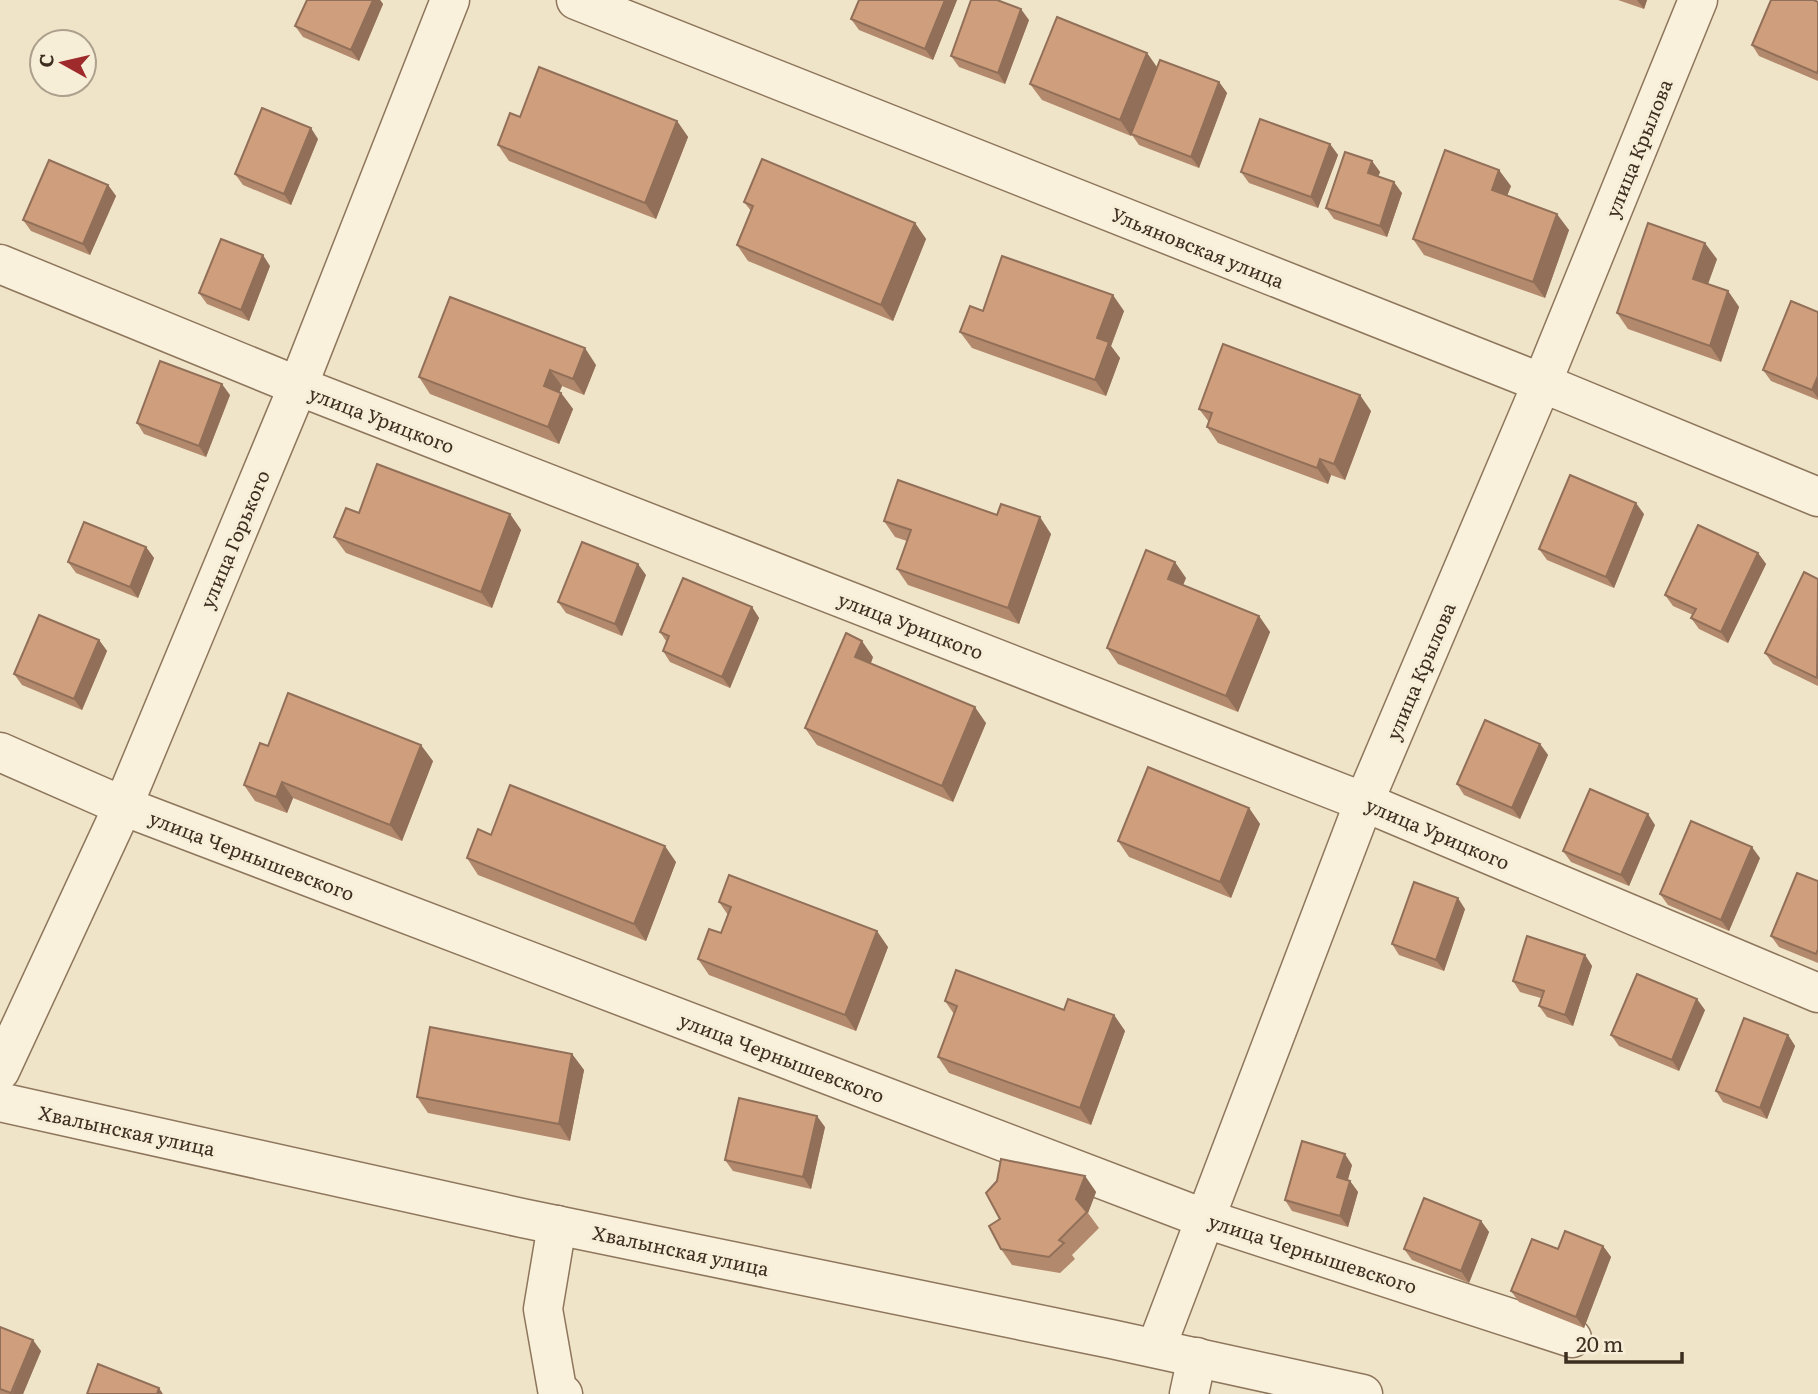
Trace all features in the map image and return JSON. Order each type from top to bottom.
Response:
[{"type":"street","name":"улица Горького","points":[[0,1071],[123,806],[298,386],[450,0]]},
{"type":"street","name":"Ульяновская улица","points":[[576,0],[1542,383],[1818,496]]},
{"type":"street","name":"улица Крылова","points":[[1156,1348],[1203,1218],[1364,802],[1542,383],[1698,0]]},
{"type":"street","name":"улица Урицкого","points":[[0,264],[298,386],[1364,802],[1818,993]]},
{"type":"street","name":"улица Чернышевского","points":[[0,752],[123,806],[1203,1218],[1572,1338]]},
{"type":"street","name":"Хвалынская улица","points":[[0,1102],[557,1225],[1156,1348],[1363,1394]]},
{"type":"street","points":[[557,1225],[543,1309],[557,1389],[563,1394]]},
{"type":"street","points":[[1189,1394],[1197,1357]]},
{"type":"building","points":[[307,0],[373,0],[351,50],[295,26]]},
{"type":"building","points":[[859,0],[945,0],[925,49],[851,19]]},
{"type":"building","points":[[971,0],[997,0],[1021,9],[998,73],[951,56]]},
{"type":"building","points":[[1771,0],[1818,2],[1817,73],[1752,45]]},
{"type":"building","points":[[1057,17],[1147,53],[1120,120],[1030,84]]},
{"type":"building","points":[[1160,60],[1219,82],[1191,157],[1131,134]]},
{"type":"building","points":[[539,67],[677,121],[645,203],[498,145],[510,113],[520,117]]},
{"type":"building","points":[[262,108],[311,128],[284,194],[235,174]]},
{"type":"building","points":[[1260,119],[1330,144],[1311,197],[1241,172]]},
{"type":"building","points":[[1445,150],[1499,170],[1492,190],[1557,214],[1533,282],[1413,239]]},
{"type":"building","points":[[1345,152],[1372,161],[1368,173],[1394,182],[1380,226],[1326,208]]},
{"type":"building","points":[[762,159],[915,223],[881,305],[737,245],[753,206],[744,202]]},
{"type":"building","points":[[49,160],[108,185],[83,244],[23,220]]},
{"type":"building","points":[[1648,223],[1705,243],[1693,279],[1728,291],[1710,346],[1617,313]]},
{"type":"building","points":[[221,239],[263,255],[241,310],[199,293]]},
{"type":"building","points":[[1002,256],[1113,295],[1097,338],[1109,342],[1095,380],[960,332],[970,306],[983,311]]},
{"type":"building","points":[[450,297],[585,348],[573,379],[550,370],[544,386],[561,393],[548,427],[419,377]]},
{"type":"building","points":[[1791,301],[1818,312],[1818,376],[1812,390],[1763,370]]},
{"type":"building","points":[[1223,344],[1360,395],[1334,464],[1320,459],[1317,468],[1207,427],[1212,413],[1199,409]]},
{"type":"building","points":[[160,361],[222,384],[199,446],[137,423]]},
{"type":"building","points":[[377,464],[510,514],[481,592],[334,537],[346,508],[359,513]]},
{"type":"building","points":[[1570,475],[1636,503],[1606,577],[1539,549]]},
{"type":"building","points":[[898,480],[997,515],[1001,504],[1040,517],[1008,608],[897,569],[911,530],[884,521]]},
{"type":"building","points":[[84,522],[146,547],[130,587],[68,562]]},
{"type":"building","points":[[1698,525],[1758,553],[1721,632],[1691,618],[1696,609],[1665,595]]},
{"type":"building","points":[[582,542],[638,564],[615,624],[558,602]]},
{"type":"building","points":[[1146,550],[1175,562],[1168,579],[1259,616],[1226,696],[1107,648]]},
{"type":"building","points":[[1804,572],[1818,579],[1817,678],[1765,653]]},
{"type":"building","points":[[683,578],[752,607],[722,677],[663,651],[669,636],[660,632]]},
{"type":"building","points":[[39,615],[99,640],[74,699],[14,674]]},
{"type":"building","points":[[846,633],[862,641],[855,657],[975,707],[942,786],[805,728]]},
{"type":"building","points":[[288,693],[421,745],[390,825],[282,782],[276,797],[244,785],[260,743],[268,746]]},
{"type":"building","points":[[1485,720],[1540,744],[1512,808],[1457,784]]},
{"type":"building","points":[[1148,767],[1249,808],[1220,882],[1118,841]]},
{"type":"building","points":[[510,785],[665,846],[634,924],[467,858],[478,829],[491,835]]},
{"type":"building","points":[[1590,789],[1648,814],[1621,875],[1563,851]]},
{"type":"building","points":[[1691,821],[1752,847],[1721,920],[1660,894]]},
{"type":"building","points":[[1797,873],[1818,881],[1816,954],[1771,936]]},
{"type":"building","points":[[729,875],[877,931],[845,1015],[698,959],[709,929],[721,933],[731,907],[719,902]]},
{"type":"building","points":[[1414,882],[1458,898],[1436,960],[1392,944]]},
{"type":"building","points":[[1527,936],[1585,955],[1565,1015],[1539,1006],[1544,991],[1513,981]]},
{"type":"building","points":[[956,970],[1064,1010],[1068,999],[1114,1015],[1080,1108],[938,1057],[957,1006],[945,1001]]},
{"type":"building","points":[[1637,974],[1697,999],[1672,1060],[1611,1035]]},
{"type":"building","points":[[1744,1018],[1788,1035],[1760,1108],[1716,1091]]},
{"type":"building","points":[[430,1027],[572,1054],[559,1124],[417,1097]]},
{"type":"building","points":[[739,1098],[817,1116],[803,1177],[725,1160]]},
{"type":"building","points":[[1302,1141],[1345,1154],[1337,1177],[1350,1181],[1340,1216],[1285,1200]]},
{"type":"building","points":[[1001,1159],[1085,1176],[1076,1199],[1087,1212],[1059,1240],[1064,1243],[1049,1257],[1001,1249],[989,1226],[1000,1219],[986,1193],[997,1181]]},
{"type":"building","points":[[1424,1198],[1481,1221],[1461,1271],[1404,1249]]},
{"type":"building","points":[[1565,1231],[1603,1246],[1576,1317],[1511,1291],[1532,1239],[1558,1249]]},
{"type":"building","points":[[0,1327],[33,1340],[11,1393],[0,1389]]},
{"type":"building","points":[[98,1364],[159,1388],[157,1394],[87,1394]]}]
